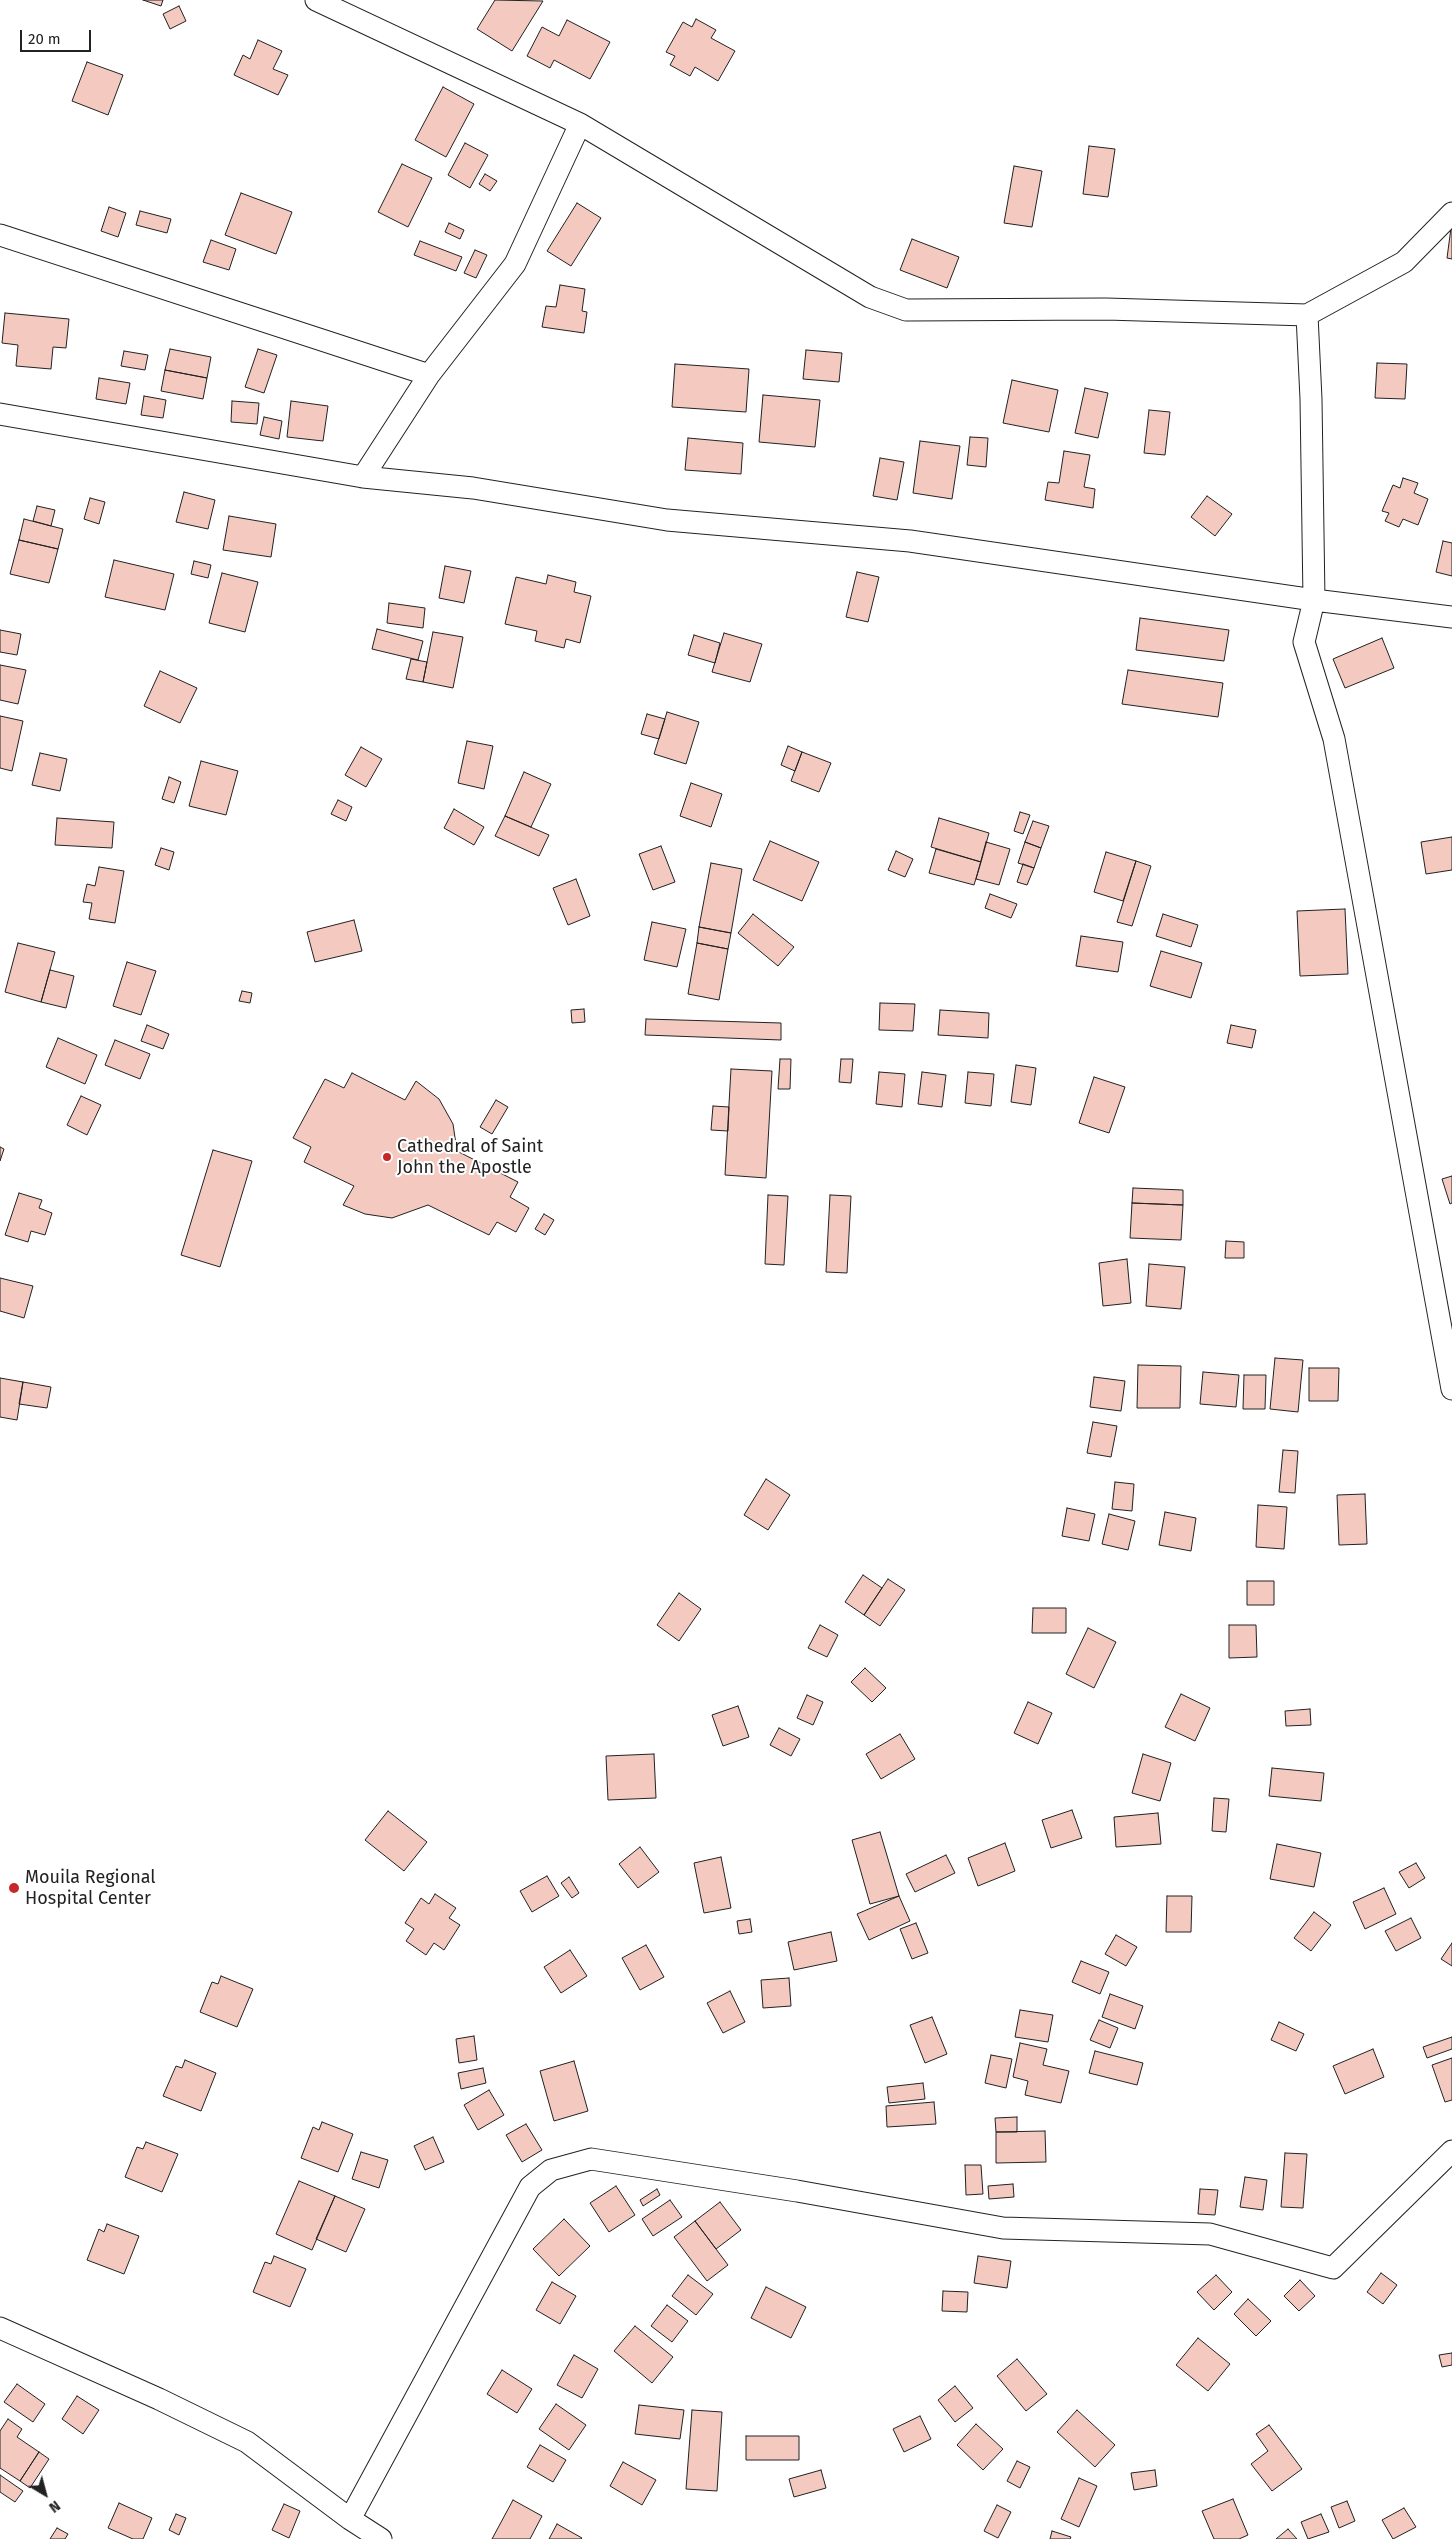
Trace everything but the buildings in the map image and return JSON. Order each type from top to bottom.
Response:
[{"type":"street","points":[[316,0],[580,124],[870,297],[906,310],[1106,309],[1307,316],[1404,262],[1452,213]]},
{"type":"street","points":[[363,477],[429,375],[515,264],[580,124]]},
{"type":"street","points":[[0,235],[429,375]]},
{"type":"street","points":[[1307,316],[1311,399],[1314,600],[1304,642],[1334,739],[1452,1389]]},
{"type":"street","points":[[0,414],[363,477],[473,488],[667,520],[910,542],[1314,600],[1452,616]]},
{"type":"street","points":[[350,2519],[530,2187],[551,2170],[590,2159],[797,2192],[1003,2228],[1210,2234],[1333,2268],[1452,2151]]},
{"type":"street","points":[[0,2328],[158,2399],[247,2442],[350,2519],[381,2539]]},
{"type":"place","name":"Cathedral of Saint John the Apostle","points":[[387,1157]]},
{"type":"place","name":"Mouila Regional Hospital Center","points":[[14,1888]]}]
